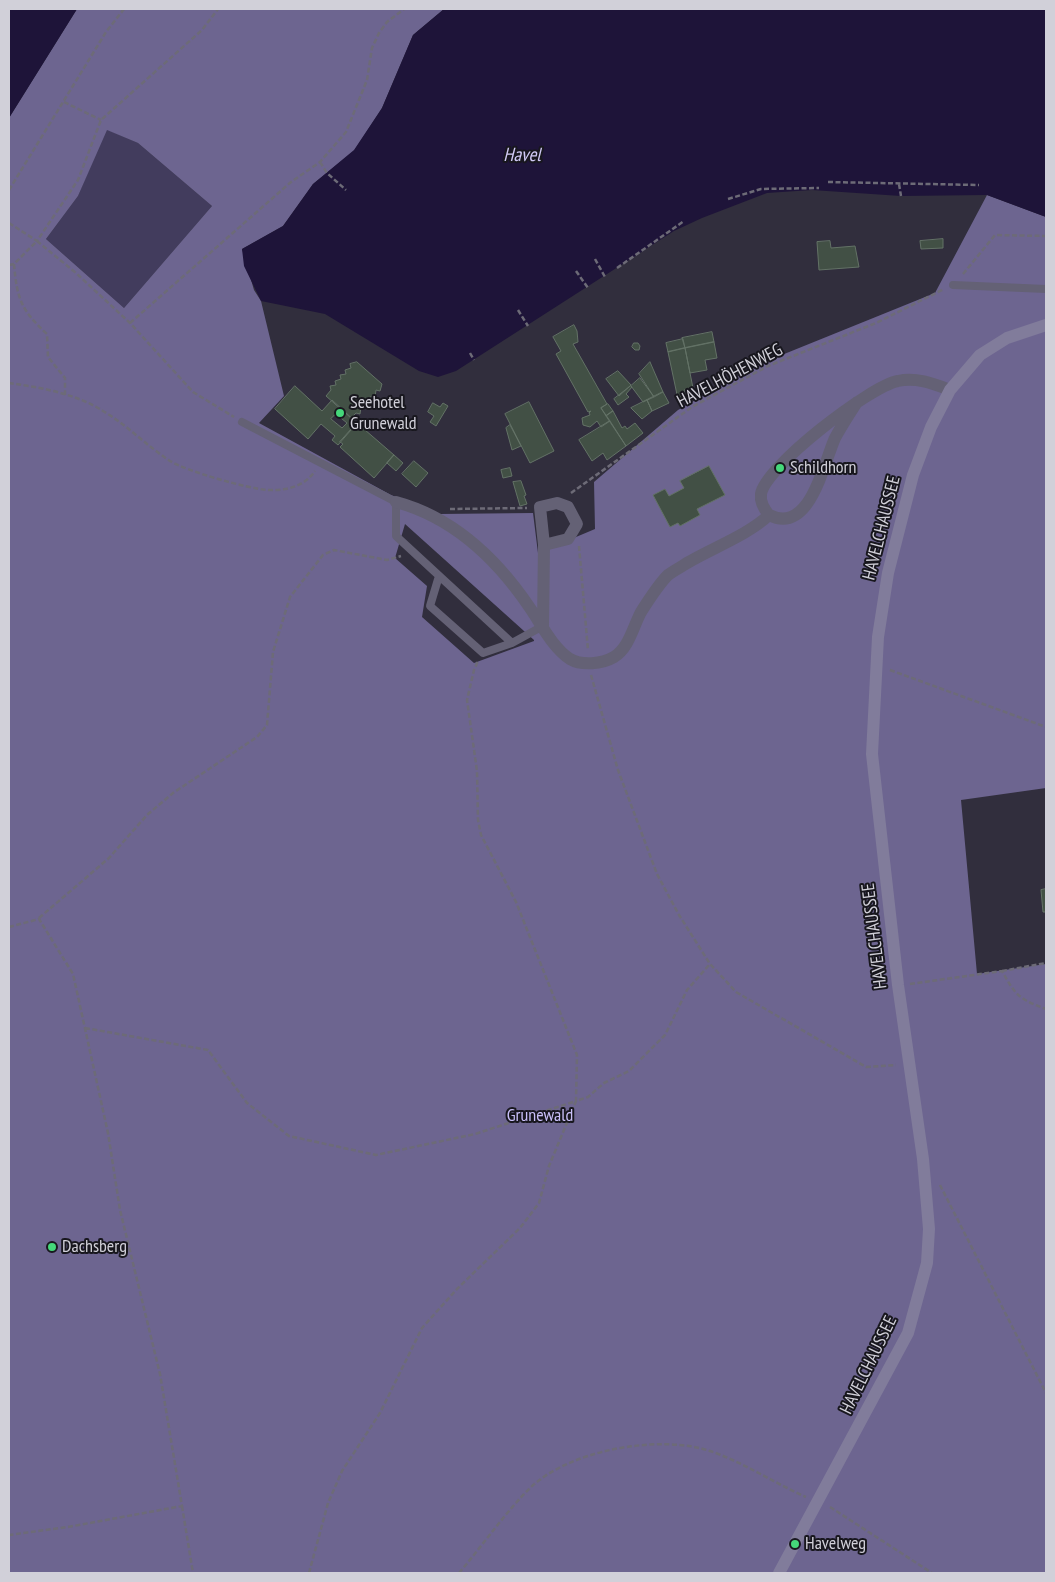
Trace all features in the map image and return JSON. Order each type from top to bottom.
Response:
[{"type":"street","name":"HAVELCHAUSSEE","points":[[779,1573],[908,1333],[927,1263],[929,1229],[927,1202],[898,985],[872,754],[878,637],[888,573],[913,475],[931,427],[950,390],[980,355],[1006,338],[1046,325]]},
{"type":"street","points":[[768,515],[761,493],[767,480],[826,422],[896,381],[911,379],[930,382],[950,390]]},
{"type":"street","points":[[768,515],[787,519],[796,515],[808,505],[835,438],[858,402]]},
{"type":"street","points":[[396,502],[415,507],[462,534],[482,549],[506,575],[557,647],[570,659],[589,663],[602,662],[614,657],[623,648],[642,611],[668,575],[760,523],[768,515]]},
{"type":"street","points":[[543,626],[544,544],[540,507],[557,503],[568,507],[577,524],[568,539],[544,544]]},
{"type":"lane","points":[[953,285],[1046,288]]},
{"type":"lane","points":[[242,422],[396,502],[396,536],[512,643]]},
{"type":"lane","points":[[438,576],[430,606],[483,652],[512,643],[543,626]]},
{"type":"path","points":[[9,190],[106,32],[124,9]]},
{"type":"path","points":[[9,265],[14,264],[37,241],[78,180],[101,120],[202,30],[218,9]]},
{"type":"path","points":[[130,323],[291,182],[320,162],[346,132],[367,80],[372,48],[379,33],[387,22],[404,9]]},
{"type":"path","points":[[64,102],[101,120]]},
{"type":"path","points":[[320,162],[327,173],[346,190]]},
{"type":"path","points":[[828,182],[979,185]]},
{"type":"path","points":[[899,184],[901,196]]},
{"type":"path","points":[[728,199],[761,189],[783,191],[819,188]]},
{"type":"path","points":[[617,268],[648,249],[648,244],[684,221]]},
{"type":"path","points":[[9,223],[37,241],[76,273],[130,323],[193,392],[242,422]]},
{"type":"path","name":"HAVELHÖHENWEG","points":[[557,503],[692,407],[768,366],[876,323],[953,285],[995,235],[1046,236]]},
{"type":"path","points":[[595,259],[606,277]]},
{"type":"path","points":[[14,264],[17,293],[22,308],[30,319],[47,334],[48,356],[64,378],[66,395]]},
{"type":"path","points":[[576,271],[588,288]]},
{"type":"path","points":[[518,310],[528,326]]},
{"type":"path","points":[[470,353],[474,360]]},
{"type":"path","points":[[9,383],[66,395],[102,410],[171,462],[200,473],[267,490],[283,489],[308,481]]},
{"type":"path","points":[[443,509],[540,507]]},
{"type":"path","points":[[577,524],[589,663],[595,693],[618,770],[657,874],[679,915],[710,964],[736,992],[866,1067],[896,1065]]},
{"type":"path","points":[[9,927],[39,918],[109,858],[147,815],[173,792],[257,737],[267,725],[273,652],[290,597],[323,555],[334,550],[387,560],[397,558],[410,549]]},
{"type":"path","points":[[309,1573],[328,1503],[342,1471],[380,1413],[422,1328],[458,1289],[520,1228],[539,1203],[549,1166],[576,1102],[577,1055],[516,902],[479,828],[477,771],[467,700],[474,670],[483,652]]},
{"type":"path","points":[[876,664],[1046,727]]},
{"type":"path","points":[[39,918],[73,974],[108,1133],[120,1210],[160,1374],[193,1573]]},
{"type":"path","points":[[898,985],[1046,963]]},
{"type":"path","points":[[85,1028],[208,1050],[247,1103],[289,1136],[376,1155],[476,1134],[588,1097],[604,1083],[629,1071],[665,1035],[687,990],[710,964]]},
{"type":"path","points":[[1002,971],[1013,990],[1024,1001],[1046,1009]]},
{"type":"path","points":[[939,1184],[1046,1393]]},
{"type":"path","points":[[459,1573],[530,1488],[559,1466],[602,1453],[646,1444],[675,1443],[710,1451],[833,1508],[932,1573]]},
{"type":"path","points":[[9,1535],[68,1527],[182,1506]]},
{"type":"shaded area","points":[[106,129],[138,143],[212,206],[124,308],[46,239],[78,196]]},
{"type":"green space","name":"Grunewald","points":[[77,9],[444,9],[413,35],[382,108],[354,151],[313,184],[283,226],[242,249],[254,290],[261,301],[284,396],[259,423],[391,495],[439,514],[533,513],[538,553],[595,529],[594,482],[678,410],[757,365],[935,293],[987,195],[1046,217],[1046,788],[961,800],[977,974],[1046,964],[1046,1573],[9,1573],[9,118]],"holes":[[[107,130],[138,143],[212,206],[124,308],[46,239],[78,196]],[[405,524],[534,640],[534,641],[474,663],[422,617],[427,586],[395,558]]]},
{"type":"water","points":[[9,9],[77,9],[9,118]]},
{"type":"water","name":"Havel","points":[[444,9],[1046,9],[1046,217],[987,195],[901,196],[812,190],[767,193],[674,231],[456,371],[438,377],[419,371],[325,314],[261,301],[244,266],[242,249],[283,226],[313,184],[354,150],[382,108],[413,35]]},
{"type":"building","points":[[943,239],[943,248],[921,249],[920,241]]},
{"type":"building","points":[[830,241],[831,248],[855,246],[859,267],[819,270],[817,242]]},
{"type":"building","points":[[574,325],[577,331],[578,342],[573,344],[607,404],[601,408],[610,421],[601,427],[597,421],[590,427],[583,425],[582,418],[590,415],[591,411],[588,412],[556,354],[561,351],[553,337]]},
{"type":"building","points":[[712,332],[714,342],[685,348],[682,338]]},
{"type":"building","points":[[683,339],[685,348],[668,352],[666,343]]},
{"type":"building","points":[[714,342],[717,358],[705,360],[707,370],[690,373],[685,348]]},
{"type":"building","points":[[634,343],[638,343],[640,346],[639,350],[635,350],[632,347]]},
{"type":"building","points":[[685,348],[693,388],[684,390],[686,398],[679,404],[668,352]]},
{"type":"building","points":[[357,362],[382,384],[380,391],[376,390],[375,397],[371,396],[370,402],[366,402],[365,408],[361,407],[360,414],[356,413],[351,418],[326,396],[331,390],[330,386],[336,385],[335,381],[341,379],[340,375],[346,374],[345,370],[351,368],[350,364]]},
{"type":"building","points":[[650,362],[663,392],[654,397],[639,374]]},
{"type":"building","points":[[618,371],[631,385],[619,396],[606,379]]},
{"type":"building","points":[[640,378],[654,397],[643,402],[631,386]]},
{"type":"building","points":[[295,386],[322,411],[332,400],[357,423],[338,445],[332,440],[335,436],[321,424],[308,439],[275,409]],"holes":[[[336,414],[347,423],[342,428],[331,419]]]},
{"type":"building","points":[[631,386],[626,394],[629,397],[618,405],[614,399]]},
{"type":"building","points":[[663,392],[669,403],[652,411],[647,400]]},
{"type":"building","points":[[647,400],[652,411],[642,419],[631,408]]},
{"type":"building","points":[[529,402],[554,451],[530,463],[505,414]]},
{"type":"building","points":[[433,403],[440,407],[443,403],[448,406],[436,426],[430,422],[434,416],[428,412]]},
{"type":"building","points":[[608,404],[613,411],[606,416],[601,408]]},
{"type":"building","points":[[613,411],[622,428],[625,426],[627,429],[635,423],[643,433],[626,446],[606,416]]},
{"type":"building","points":[[610,421],[626,446],[607,460],[603,453],[592,461],[579,440]]},
{"type":"building","points":[[357,423],[394,455],[374,478],[340,447],[343,444],[340,442]]},
{"type":"building","points":[[510,425],[521,446],[512,450],[506,428]]},
{"type":"building","points":[[394,455],[403,463],[396,471],[387,463]]},
{"type":"building","points":[[414,461],[428,473],[416,487],[402,474]]},
{"type":"building","points":[[709,466],[725,495],[697,509],[700,515],[680,526],[678,523],[670,527],[653,495],[665,489],[669,496],[684,488],[680,481]]},
{"type":"building","points":[[510,468],[512,476],[503,478],[501,470]]},
{"type":"building","points":[[521,481],[527,504],[520,506],[513,482]]},
{"type":"building","points":[[1046,889],[1046,912],[1043,912],[1041,890]]},
{"type":"place","name":"Seehotel Grunewald","points":[[340,413]]},
{"type":"place","name":"Schildhorn","points":[[780,468]]},
{"type":"place","name":"Dachsberg","points":[[52,1247]]},
{"type":"place","name":"Havelweg","points":[[795,1544]]}]
